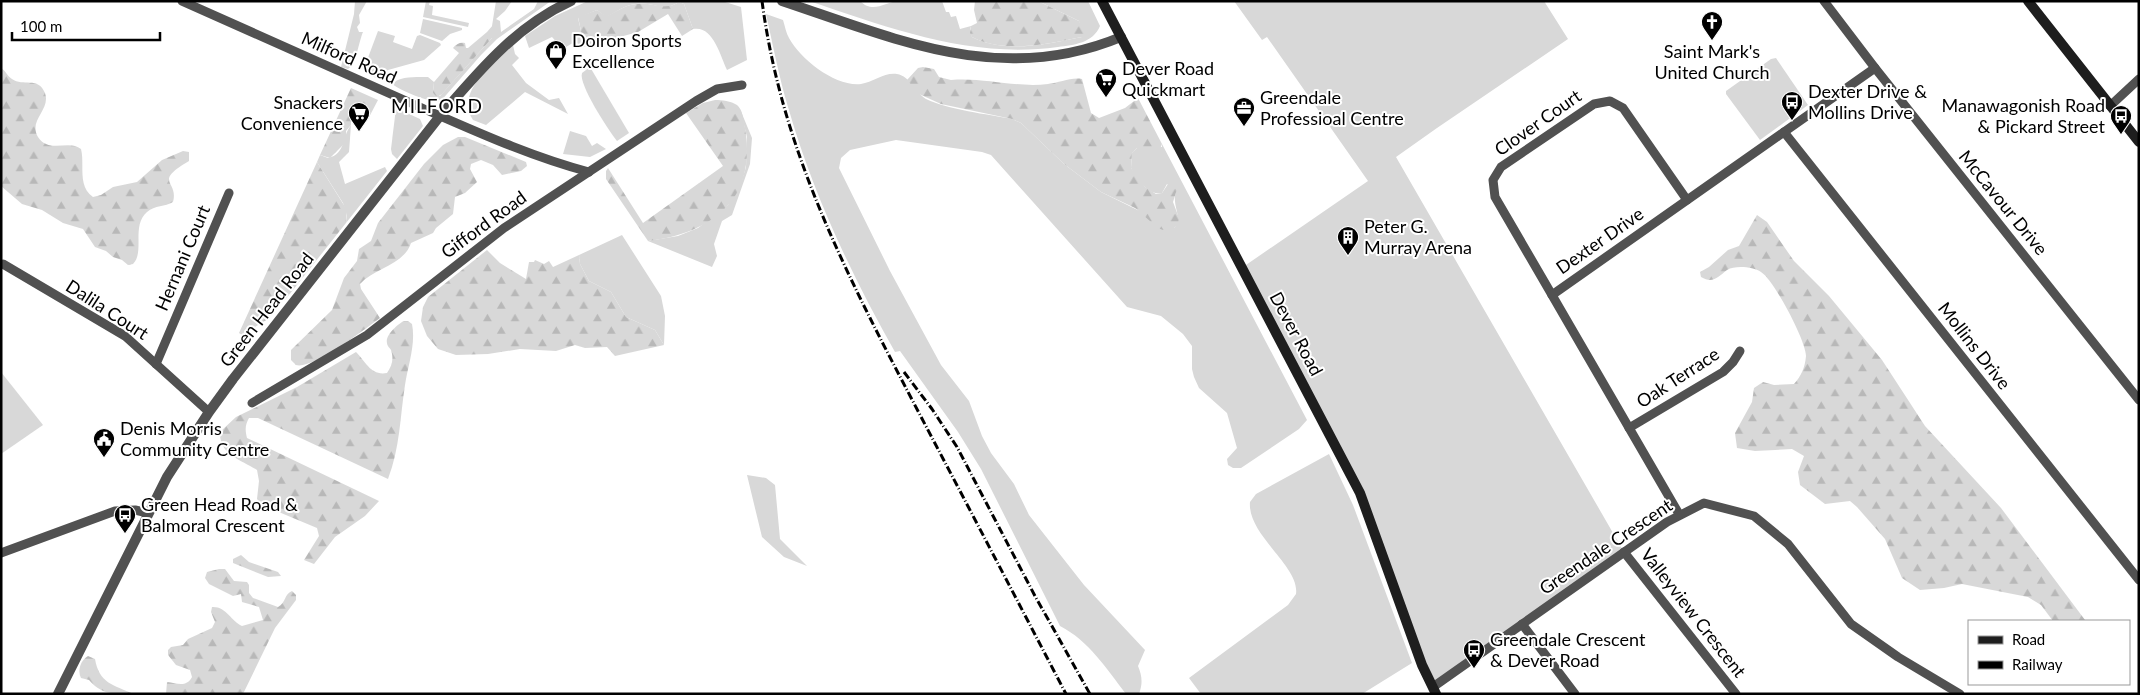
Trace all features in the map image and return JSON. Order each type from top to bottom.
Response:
[{"type":"main road","name":"Dever Road","points":[[1102,1],[1360,493],[1422,665],[1434,691]]},
{"type":"main road","points":[[2028,1],[2139,142]]},
{"type":"street","name":"Milford Road","points":[[182,1],[440,116],[558,164],[590,172]]},
{"type":"street","name":"Green Head Road","points":[[58,694],[172,468],[209,412],[440,116],[486,62],[513,38],[548,13],[571,1]]},
{"type":"street","points":[[782,1],[920,46],[974,56],[1008,59],[1054,56],[1088,50],[1121,37]]},
{"type":"street","name":"McCavour Drive","points":[[1824,1],[2139,400]]},
{"type":"street","name":"Dexter Drive","points":[[1679,514],[1552,295],[1875,68]]},
{"type":"street","points":[[2110,106],[2139,79]]},
{"type":"street","name":"Gifford Road","points":[[252,403],[367,335],[504,228],[715,90],[742,85]]},
{"type":"street","name":"Clover Court","points":[[1552,295],[1495,196],[1493,180],[1501,167],[1594,104],[1610,101],[1623,108],[1687,200]]},
{"type":"street","name":"Mollins Drive","points":[[1784,132],[2139,580]]},
{"type":"street","name":"Hernani Court","points":[[156,364],[228,193]]},
{"type":"street","name":"Dalila Court","points":[[3,264],[125,336],[209,412]]},
{"type":"street","name":"Oak Terrace","points":[[1629,428],[1723,372],[1740,351]]},
{"type":"street","name":"Greendale Crescent","points":[[1434,691],[1522,624],[1624,552],[1679,514],[1704,503],[1754,516],[1788,544],[1852,624],[1898,657],[1960,694]]},
{"type":"street","points":[[1,554],[115,511],[136,510],[148,514]]},
{"type":"street","name":"Valleyview Crescent","points":[[1624,552],[1736,694]]},
{"type":"street","points":[[1522,624],[1576,694]]},
{"type":"green space","points":[[355,1],[367,1],[359,15],[360,23],[357,27],[359,32],[363,32],[353,63],[348,69],[341,67],[354,14]]},
{"type":"green space","points":[[426,1],[430,1],[429,5],[433,6],[432,15],[469,23],[468,27],[423,17]]},
{"type":"green space","points":[[496,1],[512,1],[496,19],[500,21],[501,32],[534,9],[538,1],[551,1],[497,39],[440,102],[415,96],[392,84],[404,78],[428,77],[434,82],[433,93],[440,96],[492,38]]},
{"type":"green space","points":[[588,1],[722,1],[741,7],[747,60],[727,70],[711,36],[700,29],[693,29],[684,4],[679,2],[668,7],[648,4],[632,5],[624,7],[606,17],[597,10],[578,18],[581,31],[580,48],[576,41],[566,47],[560,46],[552,37],[529,48],[525,36],[555,16]]},
{"type":"green space","points":[[809,1],[860,1],[865,5],[874,7],[898,1],[942,1],[946,12],[949,12],[951,17],[956,16],[960,29],[971,26],[972,37],[999,45],[1041,45],[1082,37],[1079,21],[1038,1],[1088,1],[1100,26],[1097,32],[1088,40],[1076,44],[1025,50],[993,49],[931,39],[900,31]]},
{"type":"green space","points":[[975,1],[1038,1],[1079,21],[1085,33],[1082,37],[1041,45],[1012,46],[985,42],[972,37],[970,33],[971,26],[977,23],[974,10]]},
{"type":"green space","points":[[1234,1],[1544,1],[1568,39],[1396,157],[1624,552],[1433,687],[1360,493],[1243,267],[1368,181],[1267,37],[1262,40]]},
{"type":"green space","points":[[679,2],[684,4],[693,29],[682,36],[668,14],[638,32],[580,48],[581,31],[578,17],[597,10],[606,16],[624,7],[642,3],[668,6]]},
{"type":"green space","points":[[766,14],[783,20],[788,36],[802,55],[830,77],[851,84],[861,84],[888,74],[902,75],[926,99],[935,103],[1012,119],[1021,123],[1064,164],[1101,192],[1174,228],[1178,220],[1175,202],[1176,192],[1167,184],[1162,193],[1152,192],[1140,182],[1131,168],[1132,153],[1137,148],[1162,147],[1162,144],[1307,420],[1299,429],[1241,468],[1233,468],[1228,465],[1227,459],[1237,448],[1227,413],[1199,388],[1192,369],[1192,346],[1183,334],[1161,316],[1127,307],[991,155],[982,152],[896,140],[850,150],[841,158],[839,168],[890,271],[941,365],[969,401],[982,436],[991,453],[1014,484],[1029,515],[1084,585],[1145,650],[1138,666],[1142,680],[1139,694],[1126,694],[1088,647],[1080,639],[1060,626],[981,469],[958,432],[900,351],[895,352],[879,323],[834,233],[809,171],[785,96]]},
{"type":"green space","points":[[423,19],[462,28],[462,30],[450,34],[442,41],[420,33]]},
{"type":"green space","points":[[493,25],[496,25],[498,29],[492,38],[442,94],[437,97],[433,93],[434,82],[459,53],[453,48],[455,45],[465,43],[466,48],[468,48]]},
{"type":"green space","points":[[378,31],[395,36],[393,42],[412,49],[417,36],[420,35],[441,45],[424,60],[388,70],[376,78],[363,71]]},
{"type":"green space","points":[[513,45],[515,54],[519,58],[512,65],[526,83],[549,100],[559,98],[568,114],[525,92],[486,125],[473,120],[469,109],[469,99],[473,88],[487,69]]},
{"type":"green space","points":[[1776,58],[1808,105],[1760,140],[1726,94],[1726,91],[1771,59]]},
{"type":"green space","points":[[590,67],[629,133],[617,141],[595,107],[582,79],[582,73]]},
{"type":"green space","points":[[1,68],[10,78],[16,81],[34,83],[42,88],[46,99],[37,120],[36,131],[38,137],[48,145],[71,145],[81,149],[83,181],[88,192],[93,197],[101,195],[113,187],[137,182],[162,160],[183,151],[189,152],[189,161],[178,168],[169,178],[174,195],[173,202],[150,210],[142,218],[139,231],[138,253],[133,264],[128,265],[106,251],[95,247],[83,229],[63,223],[42,210],[22,204],[1,186]]},
{"type":"green space","points":[[918,68],[934,69],[939,77],[951,80],[963,79],[1036,85],[1082,79],[1091,113],[1099,118],[1125,108],[1138,98],[1162,144],[1160,149],[1137,148],[1132,153],[1131,168],[1145,187],[1156,194],[1162,193],[1170,181],[1176,180],[1178,186],[1173,202],[1179,218],[1178,224],[1174,228],[1163,230],[1158,228],[1135,208],[1101,192],[1064,164],[1021,123],[1012,119],[941,104],[919,94],[907,80]]},
{"type":"green space","points":[[351,88],[378,100],[367,121],[351,120],[351,125],[346,131],[347,141],[330,158],[320,155]]},
{"type":"green space","points":[[715,100],[735,104],[742,113],[746,133],[747,154],[741,185],[730,203],[703,225],[682,234],[648,241],[606,179],[606,171],[608,168],[643,223],[723,166],[686,113],[703,103]]},
{"type":"green space","points":[[396,108],[420,119],[423,126],[397,159],[392,154],[391,149]]},
{"type":"green space","points":[[740,109],[752,138],[750,164],[732,215],[722,221],[714,244],[717,256],[712,267],[648,241],[678,236],[698,228],[728,205],[742,180],[746,167],[747,137]]},
{"type":"green space","points":[[351,125],[349,152],[339,162],[345,184],[385,167],[387,171],[346,223],[347,215],[343,203],[317,162],[320,155],[328,158],[338,153]]},
{"type":"green space","points":[[570,131],[586,136],[592,146],[597,143],[606,149],[590,157],[563,154]]},
{"type":"green space","points":[[458,137],[465,137],[526,162],[527,166],[521,171],[502,175],[493,165],[481,160],[471,164],[470,169],[477,182],[465,193],[455,197],[453,214],[436,228],[433,233],[411,243],[402,256],[360,284],[361,289],[380,318],[326,355],[304,365],[296,365],[291,360],[291,350],[332,310],[344,278],[357,261],[359,249],[371,241],[378,223],[424,164],[443,145]]},
{"type":"green space","points":[[317,162],[347,210],[346,223],[285,300],[277,303],[268,319],[242,335],[239,333]]},
{"type":"green space","points":[[1757,215],[1767,222],[1794,261],[1829,296],[1882,360],[1925,426],[2001,508],[2085,620],[2052,620],[2041,605],[2028,597],[1962,584],[1920,590],[1902,578],[1885,539],[1857,507],[1850,501],[1825,504],[1800,485],[1798,472],[1804,456],[1792,449],[1755,451],[1737,448],[1735,433],[1752,402],[1754,388],[1763,382],[1774,385],[1794,384],[1802,372],[1806,356],[1801,338],[1788,311],[1774,286],[1761,272],[1740,267],[1727,270],[1712,280],[1701,277],[1700,272],[1709,267],[1728,250],[1739,246]]},
{"type":"green space","points":[[622,235],[661,296],[665,316],[664,345],[655,330],[626,317],[611,292],[589,281],[580,264],[579,255]]},
{"type":"green space","points":[[487,250],[500,263],[526,279],[529,262],[534,262],[535,260],[544,264],[549,261],[553,267],[579,255],[580,264],[589,281],[611,292],[626,317],[655,330],[664,345],[615,356],[607,347],[585,348],[575,345],[556,351],[520,349],[488,354],[456,355],[438,349],[427,336],[421,321],[423,307],[428,297]]},
{"type":"green space","points":[[404,321],[412,324],[412,347],[397,444],[388,479],[258,418],[249,418],[247,423],[247,438],[379,501],[365,516],[335,537],[314,564],[304,560],[319,536],[317,528],[262,505],[257,499],[259,481],[257,470],[238,460],[227,451],[223,446],[220,432],[236,417],[297,387],[356,352],[373,370],[387,373],[391,365],[392,353],[387,340],[395,327]]},
{"type":"green space","points":[[1,372],[43,425],[1,454]]},
{"type":"green space","points":[[1329,454],[1353,505],[1412,663],[1362,694],[1201,694],[1189,678],[1288,605],[1296,594],[1295,583],[1290,572],[1256,526],[1251,514],[1250,502],[1256,494]]},
{"type":"green space","points":[[747,475],[766,478],[775,485],[780,539],[807,566],[784,557],[762,537]]},
{"type":"green space","points":[[241,555],[249,562],[278,572],[281,576],[268,577],[233,563],[233,559]]},
{"type":"green space","points":[[225,569],[234,581],[247,582],[249,593],[253,598],[278,607],[289,592],[292,591],[296,595],[296,600],[275,628],[243,694],[166,694],[167,682],[184,684],[192,677],[190,670],[176,665],[168,655],[168,650],[171,647],[183,645],[188,639],[212,628],[215,622],[211,612],[212,607],[225,611],[242,626],[263,620],[259,607],[242,602],[241,594],[233,596],[209,584],[205,578],[207,572]]},
{"type":"green space","points":[[88,656],[95,659],[100,673],[108,682],[134,694],[109,693],[99,689],[89,680],[81,678],[80,666]]},
{"type":"railway","points":[[762,1],[772,57],[785,111],[802,163],[822,214],[844,264],[893,363],[1066,694]]},
{"type":"railway","points":[[904,372],[932,409],[957,447],[1035,596],[1090,694]]},
{"type":"place","name":"Saint Mark's United Church","points":[[1712,41]]},
{"type":"place","name":"Doiron Sports Excellence","points":[[556,70]]},
{"type":"place","name":"Dever Road Quickmart","points":[[1106,98]]},
{"type":"place","name":"Dexter Drive & Mollins Drive","points":[[1792,121]]},
{"type":"place","name":"Greendale Professioal Centre","points":[[1244,127]]},
{"type":"place","name":"Snackers Convenience","points":[[359,132]]},
{"type":"place","name":"Manawagonish Road & Pickard Street","points":[[2121,135]]},
{"type":"place","name":"Peter G. Murray Arena","points":[[1348,256]]},
{"type":"place","name":"Denis Morris Community Centre","points":[[104,458]]},
{"type":"place","name":"Green Head Road & Balmoral Crescent","points":[[125,534]]},
{"type":"place","name":"Greendale Crescent & Dever Road","points":[[1474,669]]},
{"type":"district","name":"MILFORD","points":[[437,106]]}]
